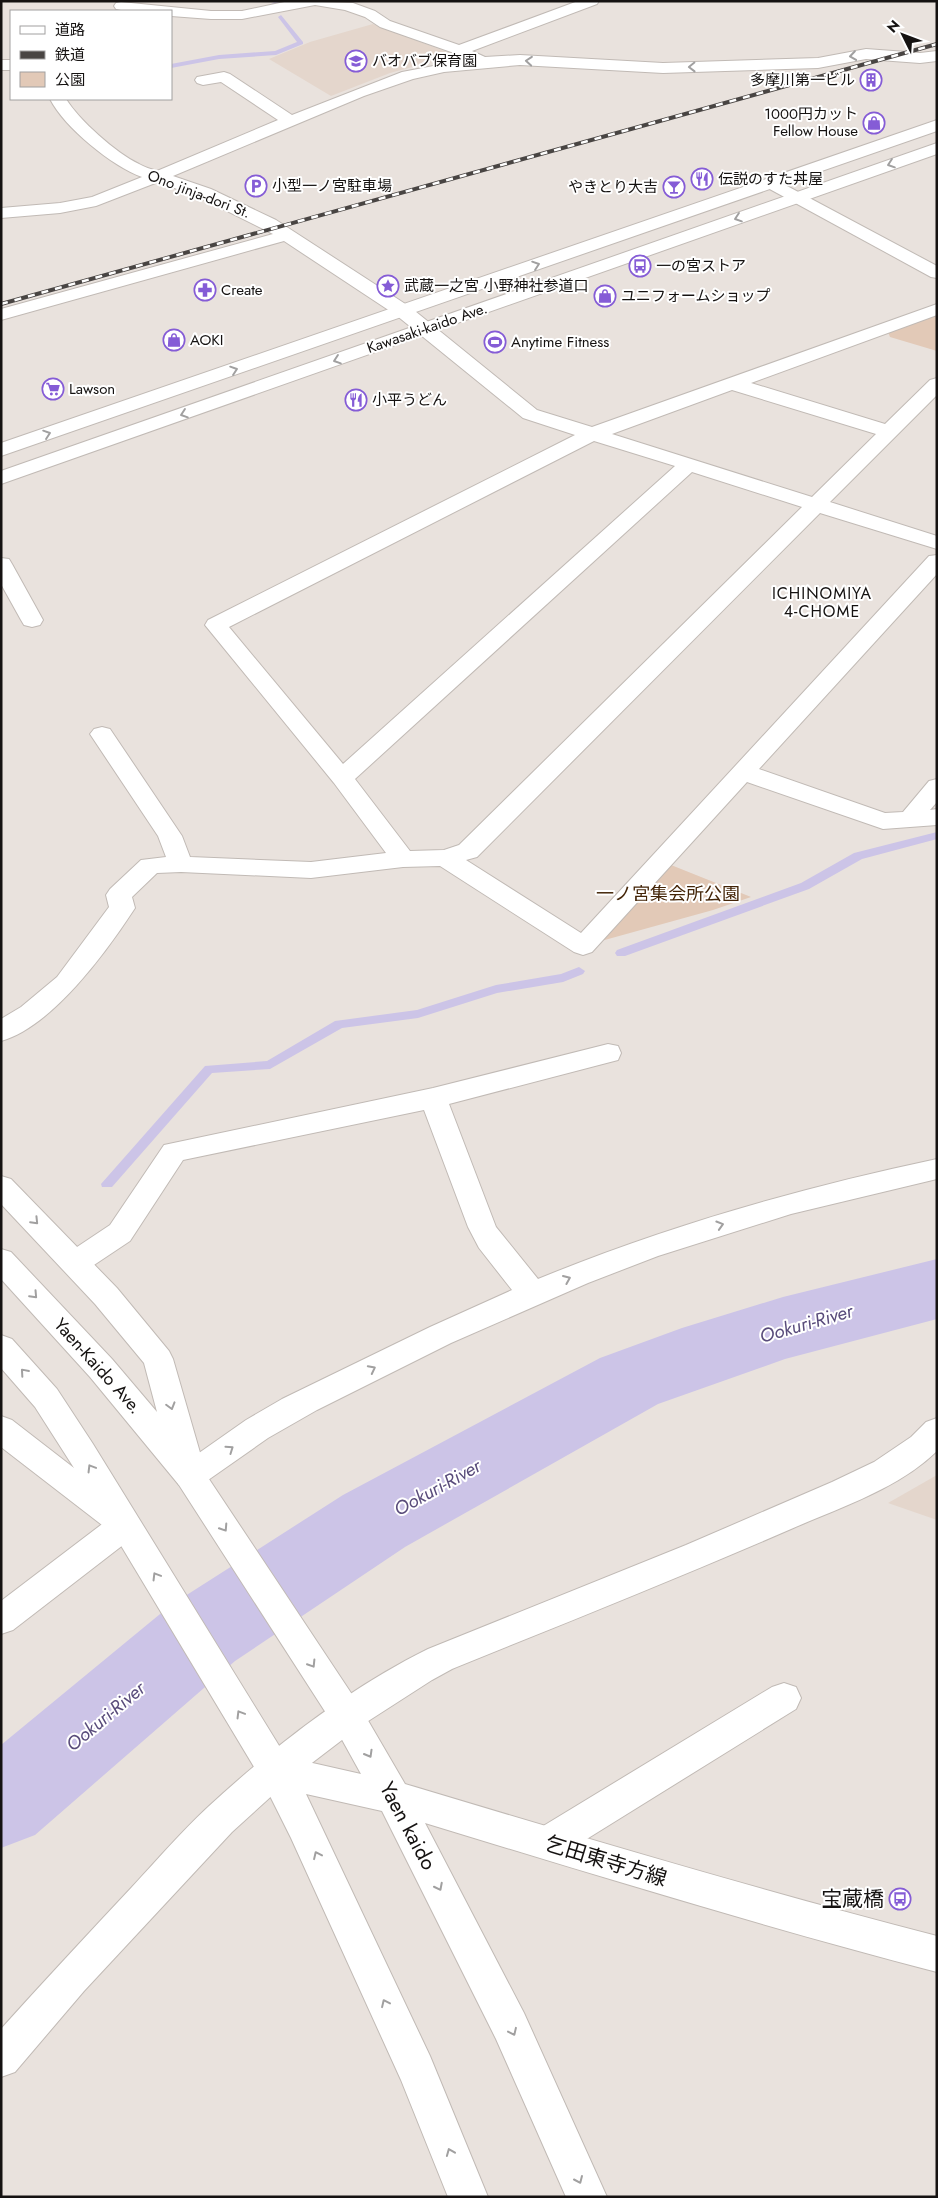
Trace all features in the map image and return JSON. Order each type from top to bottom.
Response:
[{"type":"street","points":[[172,11],[211,15],[242,15],[315,1],[348,6],[370,14],[385,24],[459,50],[482,62]]},
{"type":"street","points":[[459,50],[592,1]]},
{"type":"street","points":[[118,6],[159,10]]},
{"type":"street","points":[[1,213],[60,208],[96,201],[358,93],[408,75],[482,62],[520,60],[663,68],[818,62],[866,54],[920,58],[937,56]]},
{"type":"street","points":[[203,80],[224,77],[290,121]]},
{"type":"street","name":"Ono jinja-dori St.","points":[[59,100],[67,114],[111,153],[133,168],[205,193],[249,212],[287,235],[403,311],[530,414],[937,543]]},
{"type":"street","name":"Kawasaki-kaido Ave.","points":[[1,450],[937,125]]},
{"type":"street","name":"Kawasaki-kaido Ave.","points":[[1,478],[937,148]]},
{"type":"street","points":[[772,182],[937,273]]},
{"type":"street","points":[[1,315],[287,235]]},
{"type":"street","points":[[403,859],[342,778],[216,625],[592,434],[937,309]]},
{"type":"street","points":[[730,383],[890,432]]},
{"type":"street","points":[[1,1032],[30,1013],[66,983],[122,908],[119,895],[150,866],[181,864],[311,870],[403,859],[445,858],[468,851],[814,504],[890,432],[937,384]]},
{"type":"street","points":[[342,778],[689,464]]},
{"type":"street","points":[[445,858],[583,946],[937,561]]},
{"type":"street","points":[[1,564],[32,620]]},
{"type":"street","points":[[102,734],[170,836],[181,864]]},
{"type":"street","points":[[743,772],[883,821],[937,817]]},
{"type":"street","points":[[910,819],[937,786]]},
{"type":"street","points":[[75,1263],[120,1232],[174,1152],[432,1098],[608,1053]]},
{"type":"street","points":[[432,1098],[482,1227],[532,1293]]},
{"type":"street","points":[[1,1186],[106,1296],[158,1359],[194,1482],[268,1422],[416,1346],[532,1293],[582,1272],[669,1241],[824,1194],[937,1169]]},
{"type":"street","name":"Yaen-Kaido Ave.","points":[[1,1260],[144,1417],[194,1482]]},
{"type":"street","points":[[1,1347],[46,1398],[270,1763],[304,1826],[416,2070],[468,2197]]},
{"type":"street","points":[[1,1429],[128,1530]]},
{"type":"street","points":[[1,2058],[71,1978],[270,1763],[341,1707],[440,1658],[711,1550],[865,1482],[902,1459],[937,1431]]},
{"type":"street","name":"Yaen kaido","points":[[194,1482],[341,1707],[393,1797],[510,2026],[587,2197]]},
{"type":"street","points":[[1,1620],[128,1530]]},
{"type":"street","points":[[548,1843],[784,1698]]},
{"type":"street","name":"乞田東寺方線","points":[[270,1763],[393,1797],[803,1919],[937,1954]]},
{"type":"shaded area","name":"バオバブ保育園","points":[[373,24],[463,58],[427,63],[390,73],[331,96],[269,59],[310,42]]},
{"type":"shaded area","points":[[937,1475],[937,1520],[888,1503]]},
{"type":"green space","points":[[937,315],[937,351],[890,337],[888,332]]},
{"type":"green space","name":"一ノ宮集会所公園","points":[[661,861],[751,897],[713,910],[583,946]]},
{"type":"waterway","points":[[274,4],[285,1]]},
{"type":"waterway","points":[[172,66],[219,57],[276,53],[301,43],[281,17]]},
{"type":"waterway","points":[[621,953],[805,886],[858,856],[937,835]]},
{"type":"waterway","points":[[107,1184],[209,1069],[270,1065],[339,1024],[418,1014],[496,989],[563,978],[579,971]]},
{"type":"waterway","name":"Ookuri-River","points":[[1,1804],[203,1633],[374,1521],[629,1381],[711,1351],[783,1328],[937,1289]]},
{"type":"railway","points":[[1,304],[937,44]]},
{"type":"place","name":"バオバブ保育園","points":[[356,61]]},
{"type":"place","name":"多摩川第一ビル","points":[[871,80]]},
{"type":"place","name":"1000円カット Fellow House","points":[[874,123]]},
{"type":"place","name":"伝説のすた丼屋","points":[[702,179]]},
{"type":"place","name":"小型一ノ宮駐車場","points":[[256,186]]},
{"type":"place","name":"やきとり大吉","points":[[674,187]]},
{"type":"place","name":"一の宮ストア","points":[[640,266]]},
{"type":"place","name":"武蔵一之宮 小野神社参道口","points":[[388,286]]},
{"type":"place","name":"Create","points":[[205,290]]},
{"type":"place","name":"ユニフォームショップ","points":[[605,296]]},
{"type":"place","name":"AOKI","points":[[174,340]]},
{"type":"place","name":"Anytime Fitness","points":[[495,342]]},
{"type":"place","name":"Lawson","points":[[53,389]]},
{"type":"place","name":"小平うどん","points":[[356,400]]},
{"type":"place","name":"宝蔵橋","points":[[900,1899]]},
{"type":"district","name":"ICHINOMIYA 4-CHOME","points":[[822,602]]}]
